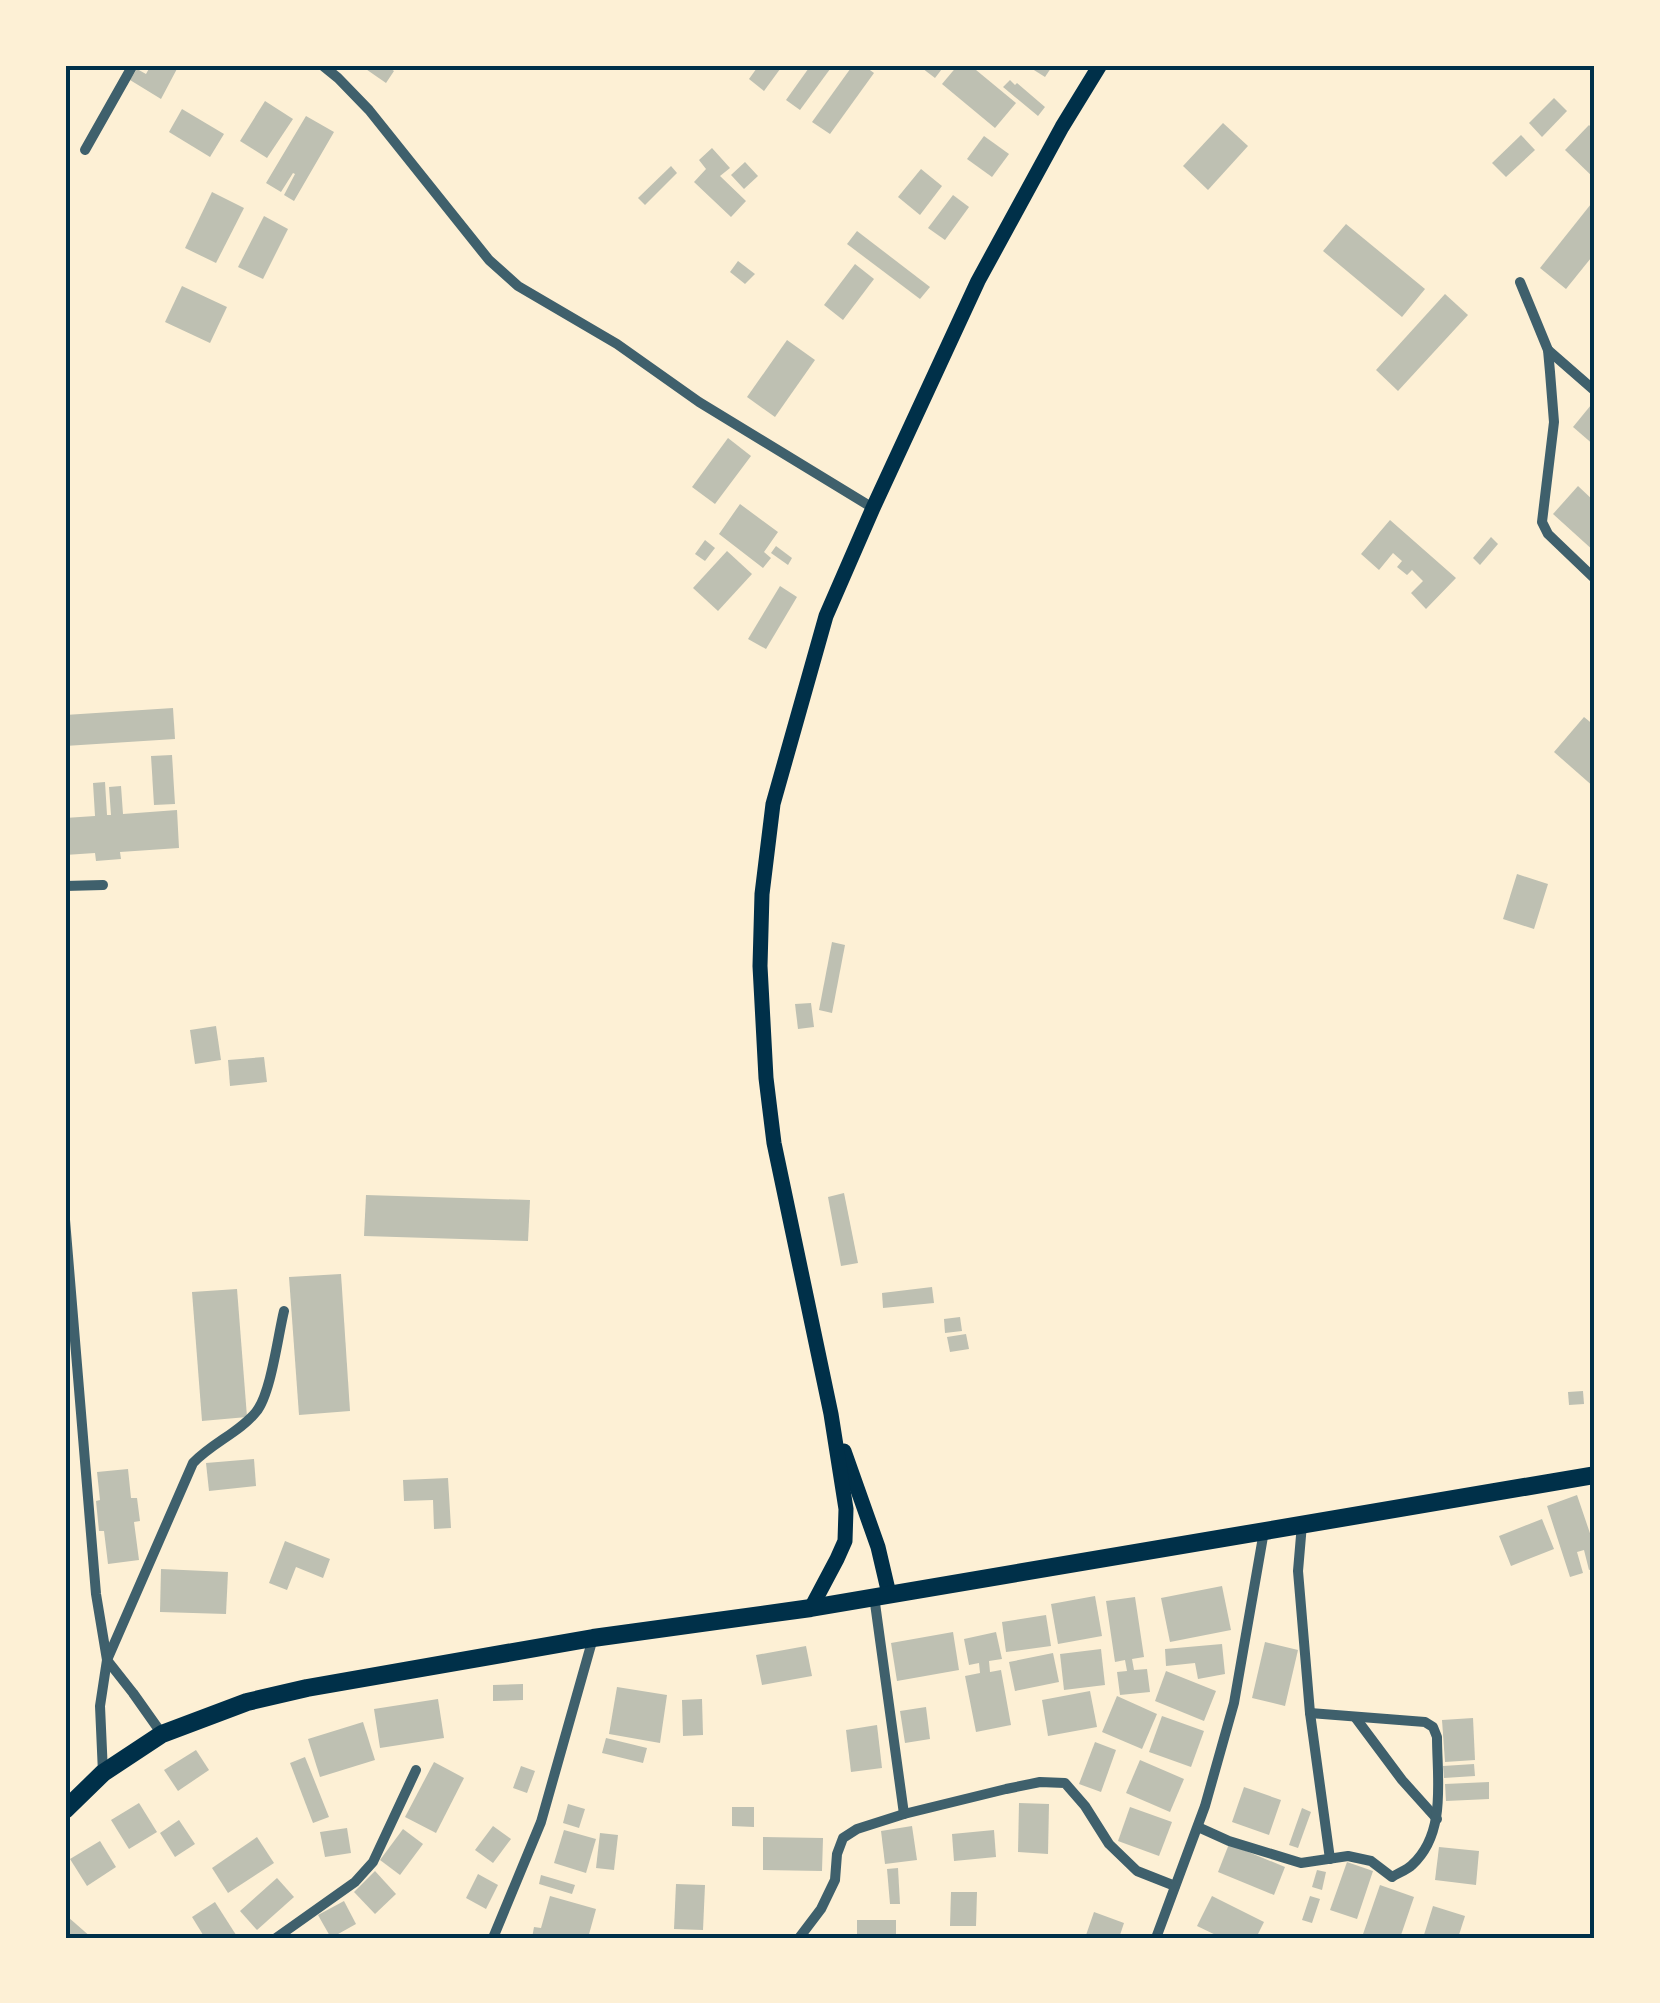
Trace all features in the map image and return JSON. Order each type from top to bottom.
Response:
[{"type":"main road","points":[[811,1608],[838,1560],[846,1510],[831,1414],[774,1143],[766,1078],[760,966],[762,894],[773,804],[826,616],[873,508],[978,281],[1100,65]]},
{"type":"main road","points":[[831,1414],[878,1547],[881,1595]]},
{"type":"main road","points":[[65,1810],[103,1773],[162,1734],[248,1702],[292,1692],[592,1638],[811,1608],[1595,1474]]},
{"type":"street","points":[[85,150],[133,65]]},
{"type":"street","points":[[322,65],[369,110],[489,260],[518,286],[617,344],[716,413],[873,508]]},
{"type":"street","points":[[1520,282],[1548,350],[1554,422],[1542,522],[1548,534],[1595,579]]},
{"type":"street","points":[[1548,350],[1595,391]]},
{"type":"street","points":[[65,886],[103,885]]},
{"type":"street","points":[[65,1220],[96,1594],[106,1660],[100,1706],[103,1773]]},
{"type":"street","points":[[106,1660],[194,1463],[205,1450],[254,1415],[263,1402],[284,1311]]},
{"type":"street","points":[[1302,1524],[1298,1571],[1310,1713],[1330,1859]]},
{"type":"street","points":[[1156,1938],[1198,1827],[1234,1704],[1264,1531]]},
{"type":"street","points":[[881,1595],[904,1814]]},
{"type":"street","points":[[493,1938],[541,1822],[592,1638]]},
{"type":"street","points":[[106,1660],[162,1734]]},
{"type":"street","points":[[1198,1827],[1229,1841],[1302,1862],[1348,1856],[1370,1861],[1392,1877],[1412,1865],[1429,1843],[1437,1819],[1437,1736],[1433,1727],[1426,1722],[1310,1713]]},
{"type":"street","points":[[1355,1716],[1402,1780],[1437,1819]]},
{"type":"street","points":[[276,1938],[355,1882],[374,1862],[416,1770]]},
{"type":"street","points":[[799,1938],[835,1880],[843,1838],[857,1829],[904,1814],[1040,1782],[1064,1784],[1085,1806],[1108,1844],[1137,1872],[1175,1886]]},
{"type":"building","points":[[151,65],[179,65],[161,99],[130,80],[137,69],[146,74]]},
{"type":"building","points":[[360,65],[385,65],[394,71],[386,83]]},
{"type":"building","points":[[759,65],[783,65],[764,91],[749,79]]},
{"type":"building","points":[[811,65],[833,65],[800,110],[786,100]]},
{"type":"building","points":[[853,65],[863,65],[874,73],[830,134],[812,122]]},
{"type":"building","points":[[918,65],[945,65],[935,78]]},
{"type":"building","points":[[958,65],[970,65],[1016,103],[995,128],[942,84]]},
{"type":"building","points":[[1026,65],[1053,65],[1045,77]]},
{"type":"building","points":[[1010,80],[1045,107],[1038,116],[1003,87]]},
{"type":"building","points":[[1554,98],[1567,111],[1542,137],[1529,123]]},
{"type":"building","points":[[265,101],[293,119],[267,158],[240,141]]},
{"type":"building","points":[[182,109],[224,134],[210,157],[169,132]]},
{"type":"building","points":[[306,116],[334,132],[294,201],[284,195],[295,174],[281,192],[266,183]]},
{"type":"building","points":[[1223,123],[1248,146],[1208,190],[1183,166]]},
{"type":"building","points":[[1589,125],[1595,131],[1595,179],[1565,150]]},
{"type":"building","points":[[1521,135],[1535,150],[1506,177],[1492,163]]},
{"type":"building","points":[[984,136],[1009,154],[992,177],[967,159]]},
{"type":"building","points":[[712,148],[730,168],[720,176],[746,201],[731,217],[694,182],[706,169],[699,160]]},
{"type":"building","points":[[745,162],[758,176],[744,189],[731,175]]},
{"type":"building","points":[[671,166],[677,173],[645,205],[638,198]]},
{"type":"building","points":[[921,169],[942,186],[920,215],[898,197]]},
{"type":"building","points":[[212,192],[244,208],[216,263],[185,248]]},
{"type":"building","points":[[953,195],[969,207],[945,240],[928,228]]},
{"type":"building","points":[[1595,199],[1595,253],[1566,289],[1540,268]]},
{"type":"building","points":[[264,216],[288,229],[263,279],[238,267]]},
{"type":"building","points":[[1346,224],[1425,289],[1402,317],[1323,251]]},
{"type":"building","points":[[857,231],[930,287],[920,299],[847,244]]},
{"type":"building","points":[[738,261],[755,274],[745,284],[730,272]]},
{"type":"building","points":[[855,264],[874,279],[843,320],[824,305]]},
{"type":"building","points":[[182,286],[227,307],[210,343],[165,322]]},
{"type":"building","points":[[1445,294],[1468,315],[1398,391],[1376,370]]},
{"type":"building","points":[[787,340],[815,360],[775,417],[747,397]]},
{"type":"building","points":[[1591,405],[1595,409],[1595,446],[1573,427]]},
{"type":"building","points":[[728,438],[751,456],[715,504],[692,487]]},
{"type":"building","points":[[1578,486],[1595,502],[1595,552],[1553,514]]},
{"type":"building","points":[[740,504],[778,532],[764,552],[771,558],[763,568],[719,534]]},
{"type":"building","points":[[1390,520],[1456,578],[1426,609],[1411,593],[1423,581],[1412,570],[1407,575],[1397,567],[1402,561],[1393,553],[1379,570],[1361,554]]},
{"type":"building","points":[[1491,537],[1498,544],[1480,565],[1473,558]]},
{"type":"building","points":[[705,540],[715,548],[705,561],[695,554]]},
{"type":"building","points":[[776,546],[792,558],[788,565],[771,553]]},
{"type":"building","points":[[727,551],[752,574],[718,611],[693,588]]},
{"type":"building","points":[[780,586],[797,597],[766,649],[748,639]]},
{"type":"building","points":[[173,708],[175,739],[65,746],[65,715]]},
{"type":"building","points":[[1584,717],[1595,726],[1595,788],[1554,752]]},
{"type":"building","points":[[172,755],[175,804],[154,805],[151,756]]},
{"type":"building","points":[[105,782],[107,815],[111,815],[109,787],[121,786],[123,814],[177,810],[179,848],[120,852],[121,859],[96,861],[95,853],[65,855],[65,818],[95,816],[93,783]]},
{"type":"building","points":[[1517,874],[1548,884],[1534,929],[1503,919]]},
{"type":"building","points":[[832,942],[845,945],[832,1013],[819,1010]]},
{"type":"building","points":[[811,1003],[814,1027],[798,1029],[795,1004]]},
{"type":"building","points":[[216,1026],[221,1060],[195,1064],[190,1030]]},
{"type":"building","points":[[264,1057],[267,1082],[230,1086],[228,1060]]},
{"type":"building","points":[[844,1193],[858,1263],[841,1266],[828,1197]]},
{"type":"building","points":[[366,1195],[530,1200],[528,1241],[364,1236]]},
{"type":"building","points":[[341,1274],[350,1411],[299,1415],[289,1277]]},
{"type":"building","points":[[932,1287],[934,1303],[883,1308],[882,1293]]},
{"type":"building","points":[[237,1289],[247,1417],[202,1421],[192,1292]]},
{"type":"building","points":[[960,1317],[962,1331],[945,1333],[944,1319]]},
{"type":"building","points":[[966,1334],[969,1349],[950,1352],[947,1337]]},
{"type":"building","points":[[1583,1391],[1584,1404],[1569,1405],[1568,1392]]},
{"type":"building","points":[[254,1459],[256,1486],[209,1491],[206,1463]]},
{"type":"building","points":[[128,1469],[131,1498],[137,1498],[140,1521],[134,1522],[139,1560],[108,1564],[104,1531],[99,1531],[97,1472]]},
{"type":"building","points":[[448,1478],[451,1528],[434,1529],[433,1500],[404,1501],[403,1480]]},
{"type":"building","points":[[1577,1495],[1595,1548],[1595,1568],[1589,1570],[1584,1550],[1577,1552],[1583,1573],[1570,1577],[1547,1506]]},
{"type":"building","points":[[1542,1519],[1554,1549],[1511,1566],[1499,1536]]},
{"type":"building","points":[[285,1541],[330,1559],[323,1578],[296,1567],[287,1590],[269,1583]]},
{"type":"building","points":[[161,1569],[228,1572],[226,1614],[160,1612]]},
{"type":"building","points":[[1222,1586],[1231,1630],[1170,1642],[1161,1598]]},
{"type":"building","points":[[1095,1596],[1102,1636],[1058,1644],[1051,1604]]},
{"type":"building","points":[[1135,1597],[1144,1657],[1132,1659],[1134,1670],[1147,1669],[1150,1692],[1120,1695],[1117,1672],[1127,1671],[1125,1660],[1115,1662],[1106,1601]]},
{"type":"building","points":[[1046,1615],[1051,1646],[1006,1652],[1002,1622]]},
{"type":"building","points":[[953,1632],[959,1670],[897,1681],[891,1643]]},
{"type":"building","points":[[996,1632],[1002,1659],[989,1661],[990,1672],[1001,1670],[1011,1725],[976,1732],[965,1676],[980,1673],[979,1663],[969,1665],[964,1639]]},
{"type":"building","points":[[1265,1642],[1298,1650],[1285,1706],[1252,1698]]},
{"type":"building","points":[[1222,1644],[1225,1674],[1198,1679],[1195,1663],[1166,1666],[1165,1649]]},
{"type":"building","points":[[806,1646],[812,1676],[762,1685],[756,1655]]},
{"type":"building","points":[[1101,1649],[1105,1685],[1064,1690],[1060,1654]]},
{"type":"building","points":[[1053,1653],[1059,1682],[1015,1691],[1009,1662]]},
{"type":"building","points":[[1166,1671],[1216,1691],[1204,1721],[1155,1701]]},
{"type":"building","points":[[523,1684],[523,1700],[493,1701],[493,1685]]},
{"type":"building","points":[[617,1687],[667,1695],[660,1743],[609,1734]]},
{"type":"building","points":[[1090,1691],[1097,1727],[1048,1736],[1042,1700]]},
{"type":"building","points":[[1117,1696],[1157,1714],[1142,1749],[1102,1732]]},
{"type":"building","points":[[438,1699],[444,1738],[380,1748],[374,1709]]},
{"type":"building","points":[[702,1699],[703,1735],[683,1736],[682,1700]]},
{"type":"building","points":[[926,1707],[930,1739],[905,1743],[900,1711]]},
{"type":"building","points":[[1162,1716],[1204,1731],[1191,1767],[1149,1752]]},
{"type":"building","points":[[1473,1718],[1475,1760],[1445,1762],[1442,1720]]},
{"type":"building","points":[[363,1722],[375,1760],[320,1777],[308,1739]]},
{"type":"building","points":[[877,1725],[882,1768],[851,1772],[846,1730]]},
{"type":"building","points":[[606,1738],[647,1748],[643,1763],[602,1753]]},
{"type":"building","points":[[1095,1742],[1116,1750],[1101,1792],[1079,1784]]},
{"type":"building","points":[[196,1750],[209,1770],[178,1791],[164,1770]]},
{"type":"building","points":[[305,1757],[329,1817],[313,1823],[290,1763]]},
{"type":"building","points":[[1140,1760],[1184,1779],[1170,1812],[1126,1793]]},
{"type":"building","points":[[434,1762],[464,1778],[436,1833],[405,1817]]},
{"type":"building","points":[[1474,1764],[1475,1776],[1444,1778],[1443,1766]]},
{"type":"building","points":[[521,1766],[535,1771],[527,1793],[513,1788]]},
{"type":"building","points":[[1489,1782],[1489,1799],[1446,1801],[1445,1784]]},
{"type":"building","points":[[1244,1787],[1281,1800],[1269,1835],[1232,1822]]},
{"type":"building","points":[[139,1803],[157,1832],[129,1849],[111,1820]]},
{"type":"building","points":[[1019,1803],[1049,1804],[1048,1854],[1018,1852]]},
{"type":"building","points":[[568,1804],[585,1809],[579,1828],[563,1823]]},
{"type":"building","points":[[732,1807],[754,1807],[754,1827],[732,1826]]},
{"type":"building","points":[[1130,1807],[1172,1822],[1159,1856],[1118,1841]]},
{"type":"building","points":[[1302,1808],[1311,1812],[1298,1848],[1289,1845]]},
{"type":"building","points":[[179,1820],[195,1844],[175,1857],[160,1833]]},
{"type":"building","points":[[493,1826],[511,1839],[493,1863],[475,1850]]},
{"type":"building","points":[[912,1826],[917,1860],[885,1864],[881,1831]]},
{"type":"building","points":[[347,1828],[351,1853],[325,1857],[320,1832]]},
{"type":"building","points":[[403,1829],[423,1844],[400,1875],[380,1860]]},
{"type":"building","points":[[564,1830],[596,1839],[586,1873],[554,1863]]},
{"type":"building","points":[[994,1830],[996,1857],[954,1861],[952,1834]]},
{"type":"building","points":[[600,1833],[618,1835],[614,1870],[596,1868]]},
{"type":"building","points":[[257,1837],[274,1863],[228,1893],[212,1868]]},
{"type":"building","points":[[763,1837],[823,1838],[822,1871],[763,1870]]},
{"type":"building","points":[[100,1841],[116,1867],[87,1886],[70,1859]]},
{"type":"building","points":[[1229,1844],[1285,1867],[1274,1895],[1218,1872]]},
{"type":"building","points":[[1439,1847],[1479,1851],[1476,1885],[1435,1880]]},
{"type":"building","points":[[1347,1862],[1373,1871],[1357,1919],[1330,1910]]},
{"type":"building","points":[[898,1868],[900,1904],[890,1904],[887,1869]]},
{"type":"building","points":[[1317,1870],[1326,1872],[1322,1890],[1312,1887]]},
{"type":"building","points":[[375,1871],[396,1894],[375,1914],[354,1892]]},
{"type":"building","points":[[478,1874],[498,1885],[486,1909],[466,1898]]},
{"type":"building","points":[[541,1875],[575,1885],[572,1894],[539,1884]]},
{"type":"building","points":[[277,1878],[294,1897],[257,1930],[240,1911]]},
{"type":"building","points":[[676,1884],[705,1885],[703,1930],[674,1929]]},
{"type":"building","points":[[1380,1885],[1414,1897],[1400,1938],[1362,1937]]},
{"type":"building","points":[[951,1892],[977,1892],[976,1926],[950,1926]]},
{"type":"building","points":[[550,1896],[596,1909],[588,1938],[532,1938],[534,1927],[541,1928]]},
{"type":"building","points":[[1212,1896],[1264,1922],[1256,1938],[1222,1938],[1197,1926]]},
{"type":"building","points":[[1310,1896],[1320,1899],[1312,1923],[1302,1920]]},
{"type":"building","points":[[344,1901],[356,1924],[331,1938],[318,1915]]},
{"type":"building","points":[[215,1902],[238,1938],[205,1938],[192,1917]]},
{"type":"building","points":[[1433,1906],[1465,1916],[1458,1938],[1423,1938]]},
{"type":"building","points":[[1094,1912],[1124,1923],[1119,1938],[1085,1938]]},
{"type":"building","points":[[68,1917],[92,1938],[65,1938]]},
{"type":"building","points":[[857,1920],[896,1920],[896,1938],[857,1938]]}]
